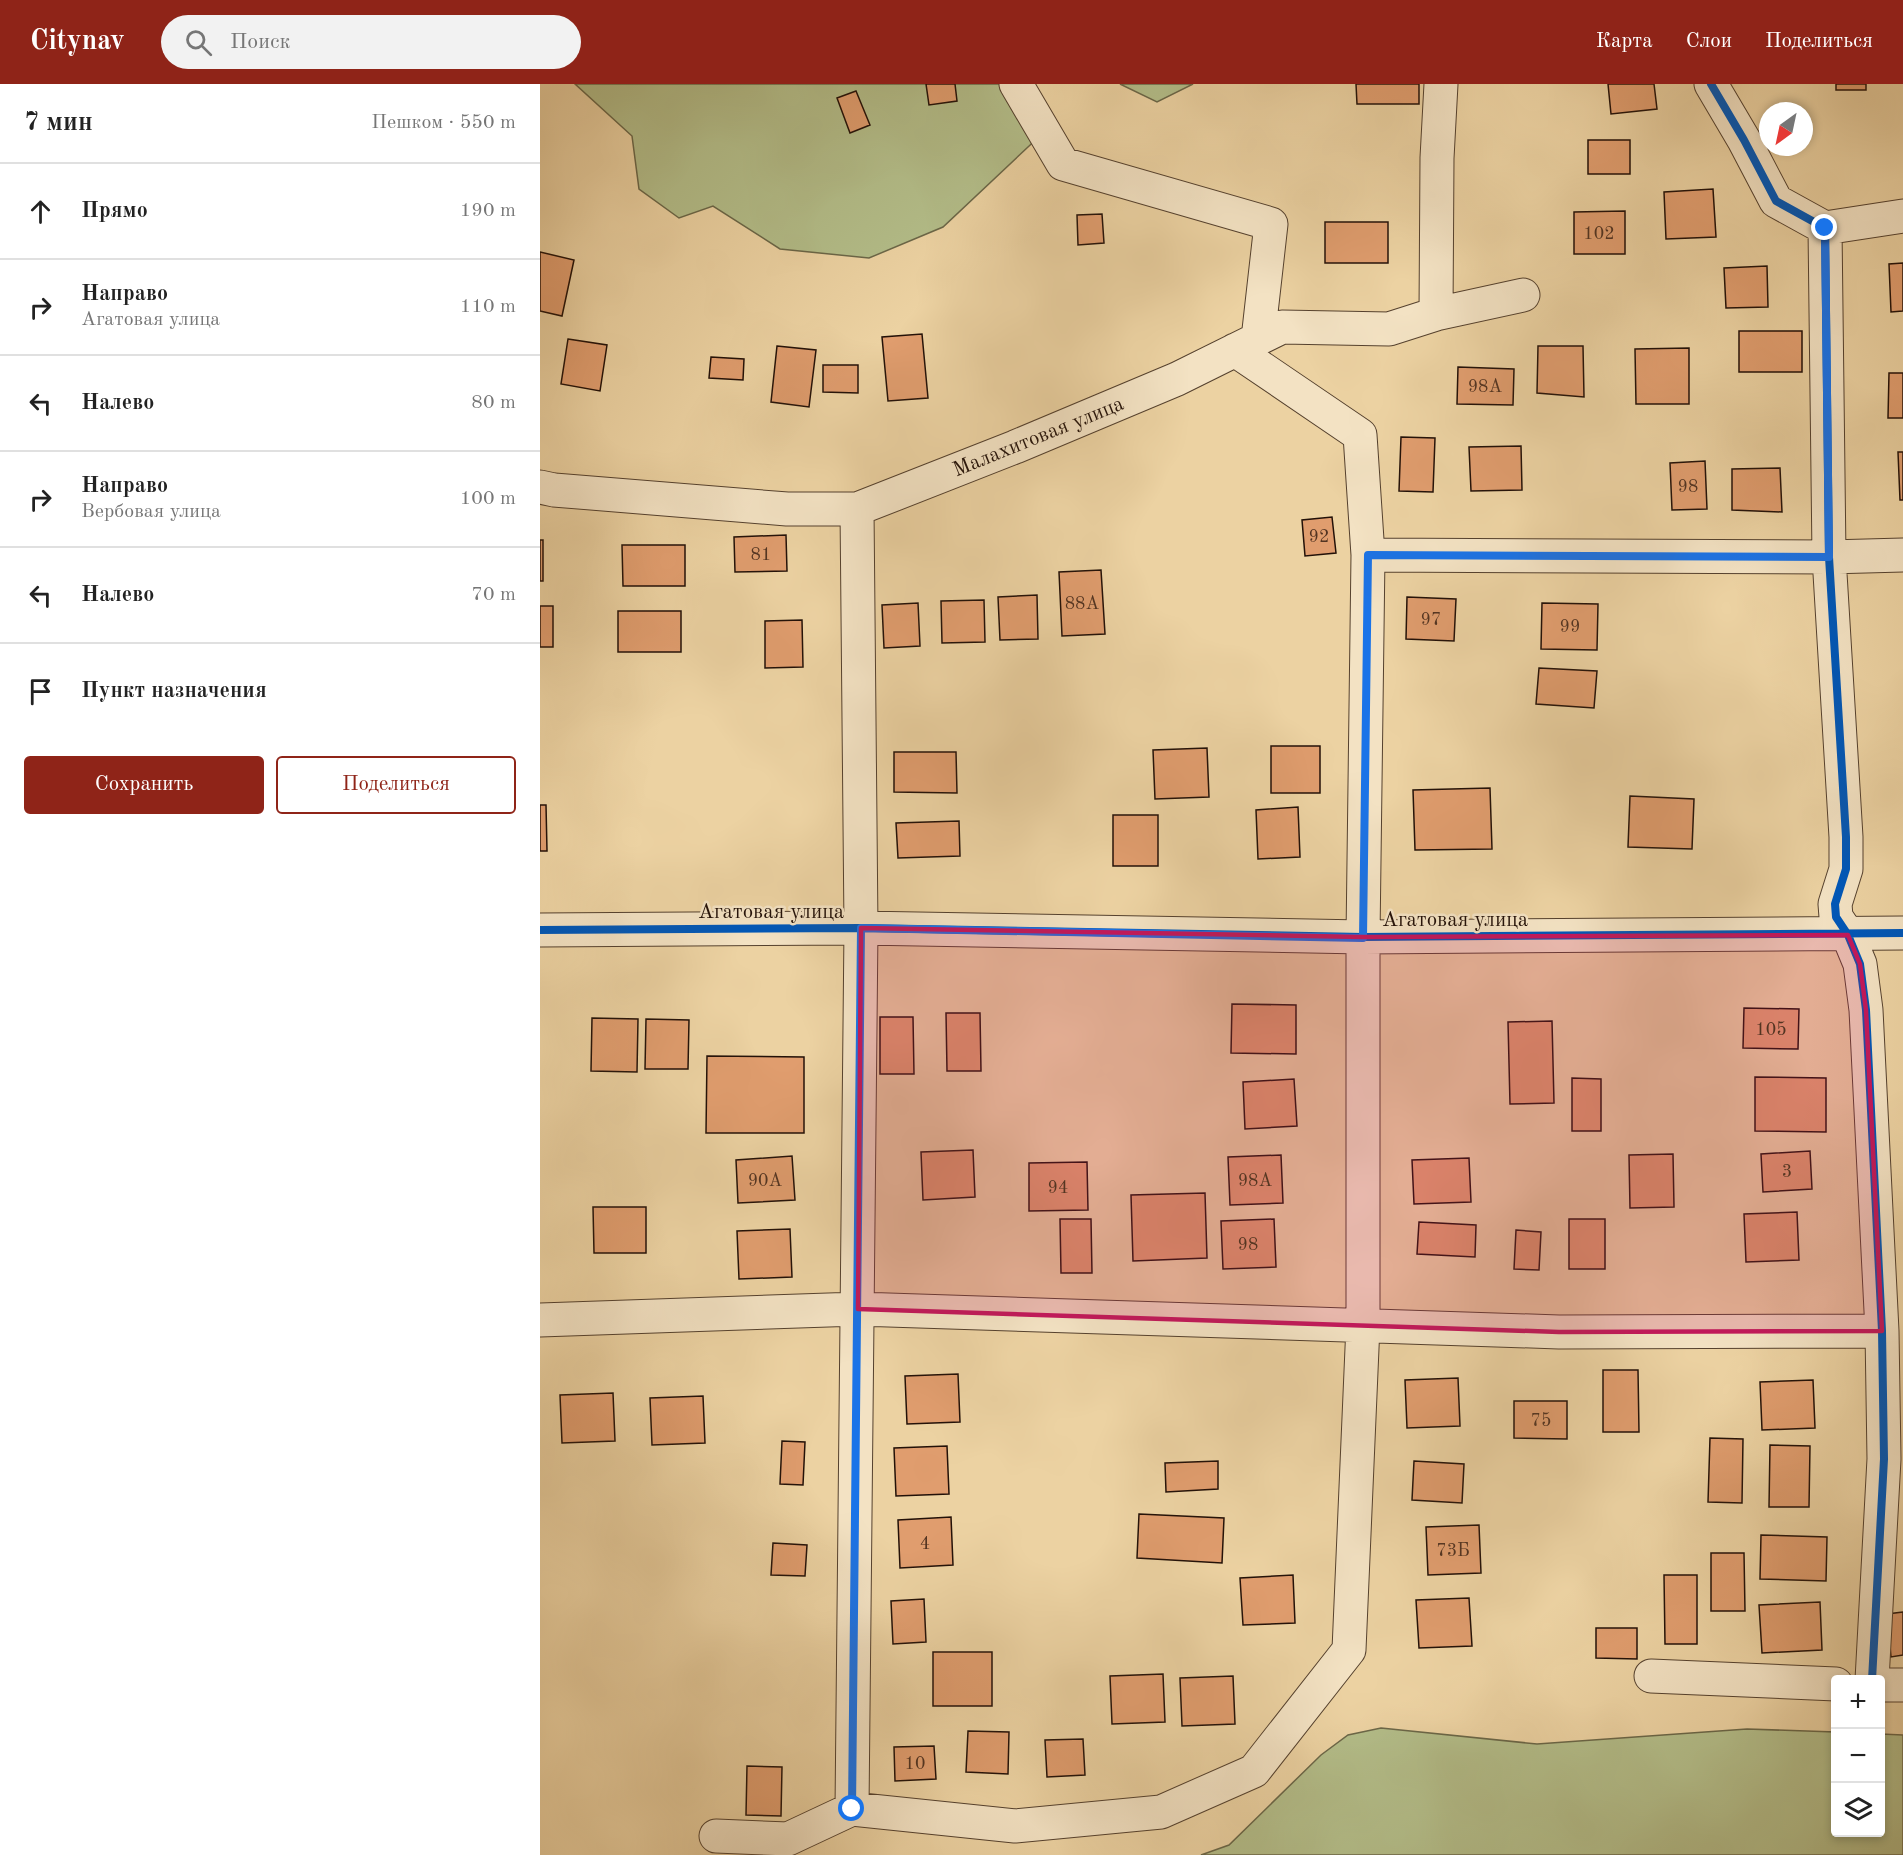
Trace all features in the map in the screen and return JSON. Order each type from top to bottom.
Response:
[{"type":"street","points":[[716,1836],[788,1839],[852,1809],[1015,1826],[1161,1812],[1254,1771],[1349,1650],[1363,1325],[1363,938],[1368,555],[1360,435],[1247,344],[1271,224],[1064,164],[1016,84]]},
{"type":"street","points":[[1436,314],[1437,158],[1441,84]]},
{"type":"street","points":[[1711,84],[1776,201],[1825,228],[1903,216]]},
{"type":"street","points":[[1825,228],[1829,557],[1846,837],[1846,869],[1835,904],[1836,916],[1848,935],[1860,964],[1866,1010],[1882,1331],[1884,1459],[1872,1675]]},
{"type":"street","name":"Малахитовая улица","points":[[540,487],[787,509],[856,509],[1047,434],[1177,379],[1282,327],[1389,328],[1436,314],[1523,295]]},
{"type":"street","points":[[852,1809],[861,928],[856,509]]},
{"type":"street","points":[[1368,555],[1829,557],[1903,555]]},
{"type":"street","name":"Агатовая улица","points":[[540,930],[861,928],[1363,938],[1903,933]]},
{"type":"street","points":[[540,1320],[858,1309],[1559,1332],[1882,1331]]},
{"type":"street","points":[[1651,1676],[1831,1684]]},
{"type":"street","points":[[1885,1685],[1903,1685]]},
{"type":"highlighted area","points":[[861,928],[1363,937],[1848,935],[1860,964],[1866,1010],[1882,1331],[1559,1332],[858,1309]]},
{"type":"green space","points":[[575,84],[1000,84],[1044,132],[943,227],[869,258],[780,249],[713,206],[679,218],[639,189],[632,136]]},
{"type":"green space","points":[[1120,84],[1193,84],[1157,102]]},
{"type":"green space","points":[[1381,1728],[1537,1744],[1747,1729],[1831,1732],[1831,1837],[1885,1837],[1885,1734],[1903,1735],[1903,1855],[1201,1855],[1229,1845],[1321,1755],[1348,1735]]},
{"type":"building","points":[[926,84],[955,84],[957,101],[929,105]]},
{"type":"building","points":[[1356,84],[1419,84],[1419,104],[1357,104]]},
{"type":"building","points":[[1608,84],[1654,84],[1657,109],[1611,114]]},
{"type":"building","points":[[1836,84],[1866,84],[1866,90],[1836,90]]},
{"type":"building","points":[[856,91],[870,125],[850,133],[837,98]]},
{"type":"building","points":[[1588,140],[1630,140],[1630,174],[1588,174]]},
{"type":"building","points":[[1713,189],[1716,237],[1666,239],[1664,192]]},
{"type":"building","points":[[1625,211],[1625,254],[1574,254],[1574,212]]},
{"type":"building","points":[[1102,214],[1104,243],[1078,245],[1077,215]]},
{"type":"building","points":[[1325,222],[1388,222],[1388,263],[1325,263]]},
{"type":"building","points":[[540,252],[574,260],[562,316],[540,311]]},
{"type":"building","points":[[1903,263],[1903,311],[1891,312],[1889,264]]},
{"type":"building","points":[[1767,266],[1768,307],[1726,308],[1724,268]]},
{"type":"building","points":[[1739,331],[1802,331],[1802,372],[1739,372]]},
{"type":"building","points":[[922,334],[928,398],[888,401],[882,337]]},
{"type":"building","points":[[568,339],[607,345],[600,391],[561,384]]},
{"type":"building","points":[[777,346],[816,350],[809,407],[771,402]]},
{"type":"building","points":[[1538,346],[1583,346],[1584,397],[1537,393]]},
{"type":"building","points":[[1689,348],[1689,404],[1636,404],[1635,349]]},
{"type":"building","points":[[711,357],[744,359],[743,380],[709,378]]},
{"type":"building","points":[[823,365],[858,365],[858,393],[823,392]]},
{"type":"building","points":[[1458,367],[1514,369],[1513,405],[1457,404]]},
{"type":"building","points":[[1889,373],[1903,373],[1903,418],[1888,418]]},
{"type":"building","points":[[1401,437],[1435,438],[1433,492],[1399,491]]},
{"type":"building","points":[[1521,446],[1522,490],[1471,491],[1469,447]]},
{"type":"building","points":[[1898,452],[1903,452],[1903,500],[1900,500]]},
{"type":"building","points":[[1705,461],[1707,509],[1672,510],[1670,463]]},
{"type":"building","points":[[1780,468],[1782,512],[1732,510],[1732,469]]},
{"type":"building","points":[[1332,517],[1336,553],[1305,556],[1302,520]]},
{"type":"building","points":[[786,535],[787,571],[735,572],[734,537]]},
{"type":"building","points":[[540,540],[543,540],[543,581],[540,581]]},
{"type":"building","points":[[622,545],[685,545],[685,586],[623,586]]},
{"type":"building","points":[[1101,570],[1105,634],[1062,636],[1059,572]]},
{"type":"building","points":[[1037,595],[1038,639],[1000,640],[998,597]]},
{"type":"building","points":[[1407,597],[1456,599],[1454,641],[1406,639]]},
{"type":"building","points":[[984,600],[985,642],[942,643],[941,601]]},
{"type":"building","points":[[918,603],[920,646],[884,648],[882,605]]},
{"type":"building","points":[[1542,603],[1598,604],[1597,650],[1541,649]]},
{"type":"building","points":[[540,606],[553,606],[553,647],[540,647]]},
{"type":"building","points":[[618,611],[681,611],[681,652],[618,652]]},
{"type":"building","points":[[802,620],[803,667],[765,668],[765,621]]},
{"type":"building","points":[[1539,668],[1597,671],[1594,708],[1536,704]]},
{"type":"building","points":[[1271,746],[1320,746],[1320,793],[1271,793]]},
{"type":"building","points":[[1207,748],[1209,797],[1155,799],[1153,750]]},
{"type":"building","points":[[894,752],[956,752],[957,793],[894,792]]},
{"type":"building","points":[[1490,788],[1492,849],[1415,850],[1413,790]]},
{"type":"building","points":[[1630,796],[1694,799],[1692,849],[1628,847]]},
{"type":"building","points":[[540,805],[546,805],[547,851],[540,851]]},
{"type":"building","points":[[1298,807],[1300,857],[1258,859],[1256,810]]},
{"type":"building","points":[[1113,815],[1158,815],[1158,866],[1113,866]]},
{"type":"building","points":[[959,821],[960,856],[898,858],[896,823]]},
{"type":"building","points":[[1232,1004],[1296,1005],[1296,1054],[1231,1053]]},
{"type":"building","points":[[1744,1008],[1799,1009],[1798,1049],[1743,1048]]},
{"type":"building","points":[[946,1013],[980,1013],[981,1071],[947,1071]]},
{"type":"building","points":[[880,1017],[913,1017],[914,1074],[880,1074]]},
{"type":"building","points":[[592,1018],[638,1019],[637,1072],[591,1071]]},
{"type":"building","points":[[646,1019],[689,1020],[688,1069],[645,1069]]},
{"type":"building","points":[[1552,1021],[1554,1103],[1510,1104],[1508,1022]]},
{"type":"building","points":[[707,1056],[804,1057],[804,1133],[706,1133]]},
{"type":"building","points":[[1755,1077],[1826,1078],[1826,1132],[1755,1131]]},
{"type":"building","points":[[1572,1078],[1601,1079],[1601,1131],[1572,1131]]},
{"type":"building","points":[[1294,1079],[1297,1126],[1245,1129],[1243,1082]]},
{"type":"building","points":[[973,1150],[975,1197],[923,1200],[921,1152]]},
{"type":"building","points":[[1810,1151],[1812,1189],[1763,1192],[1761,1154]]},
{"type":"building","points":[[1673,1154],[1674,1207],[1630,1208],[1629,1155]]},
{"type":"building","points":[[1281,1155],[1283,1203],[1230,1205],[1228,1157]]},
{"type":"building","points":[[792,1156],[795,1200],[738,1203],[736,1160]]},
{"type":"building","points":[[1469,1158],[1471,1202],[1414,1204],[1412,1160]]},
{"type":"building","points":[[1087,1162],[1088,1210],[1029,1211],[1029,1163]]},
{"type":"building","points":[[1205,1193],[1207,1258],[1133,1261],[1131,1195]]},
{"type":"building","points":[[593,1207],[646,1207],[646,1253],[594,1253]]},
{"type":"building","points":[[1797,1212],[1799,1260],[1746,1262],[1744,1214]]},
{"type":"building","points":[[1060,1219],[1091,1219],[1092,1273],[1061,1273]]},
{"type":"building","points":[[1274,1219],[1276,1267],[1223,1269],[1221,1221]]},
{"type":"building","points":[[1569,1219],[1605,1219],[1605,1269],[1569,1269]]},
{"type":"building","points":[[1419,1222],[1476,1225],[1475,1257],[1417,1254]]},
{"type":"building","points":[[790,1229],[792,1277],[739,1279],[737,1231]]},
{"type":"building","points":[[1516,1230],[1541,1232],[1539,1270],[1514,1269]]},
{"type":"building","points":[[1603,1370],[1638,1370],[1639,1432],[1603,1432]]},
{"type":"building","points":[[958,1374],[960,1422],[907,1424],[905,1376]]},
{"type":"building","points":[[1458,1378],[1460,1426],[1407,1428],[1405,1380]]},
{"type":"building","points":[[1813,1380],[1815,1428],[1762,1430],[1760,1382]]},
{"type":"building","points":[[613,1393],[615,1441],[562,1443],[560,1395]]},
{"type":"building","points":[[703,1396],[705,1443],[652,1445],[650,1398]]},
{"type":"building","points":[[1514,1401],[1567,1401],[1567,1439],[1514,1438]]},
{"type":"building","points":[[1710,1438],[1743,1439],[1742,1503],[1708,1502]]},
{"type":"building","points":[[782,1441],[805,1442],[803,1485],[780,1484]]},
{"type":"building","points":[[1770,1445],[1810,1446],[1809,1507],[1769,1507]]},
{"type":"building","points":[[947,1446],[949,1494],[896,1496],[894,1448]]},
{"type":"building","points":[[1218,1461],[1218,1489],[1166,1492],[1165,1463]]},
{"type":"building","points":[[1414,1461],[1464,1464],[1462,1503],[1412,1500]]},
{"type":"building","points":[[1139,1514],[1224,1518],[1222,1563],[1137,1558]]},
{"type":"building","points":[[951,1517],[953,1565],[900,1568],[898,1520]]},
{"type":"building","points":[[1479,1525],[1481,1573],[1428,1575],[1426,1527]]},
{"type":"building","points":[[1761,1535],[1827,1537],[1826,1581],[1760,1579]]},
{"type":"building","points":[[773,1543],[807,1545],[805,1576],[771,1575]]},
{"type":"building","points":[[1711,1553],[1744,1553],[1745,1611],[1711,1611]]},
{"type":"building","points":[[1293,1575],[1295,1623],[1243,1625],[1240,1578]]},
{"type":"building","points":[[1664,1575],[1697,1575],[1697,1644],[1665,1644]]},
{"type":"building","points":[[1469,1598],[1472,1646],[1419,1648],[1416,1600]]},
{"type":"building","points":[[924,1599],[926,1642],[893,1644],[891,1601]]},
{"type":"building","points":[[1820,1602],[1822,1650],[1762,1653],[1759,1605]]},
{"type":"building","points":[[1903,1612],[1903,1655],[1891,1657],[1887,1614]]},
{"type":"building","points":[[1596,1628],[1637,1628],[1637,1659],[1596,1658]]},
{"type":"building","points":[[933,1652],[992,1652],[992,1706],[933,1706]]},
{"type":"building","points":[[1163,1674],[1165,1722],[1112,1724],[1110,1676]]},
{"type":"building","points":[[1233,1676],[1235,1724],[1182,1726],[1180,1678]]},
{"type":"building","points":[[968,1731],[1009,1732],[1008,1774],[966,1772]]},
{"type":"building","points":[[1083,1739],[1085,1775],[1047,1777],[1045,1740]]},
{"type":"building","points":[[934,1746],[936,1779],[895,1781],[894,1747]]},
{"type":"building","points":[[747,1766],[782,1767],[781,1816],[746,1815]]},
{"type":"cycle path","points":[[1711,84],[1776,201],[1825,228],[1829,557],[1846,837],[1846,869],[1835,904],[1836,917],[1848,935],[1860,964],[1866,1010],[1882,1331],[1884,1459],[1872,1675]]},
{"type":"cycle path","points":[[540,930],[861,928],[1363,937],[1903,933]]},
{"type":"route","points":[[852,1809],[861,928],[1363,938],[1368,555],[1829,557],[1825,228]]}]
